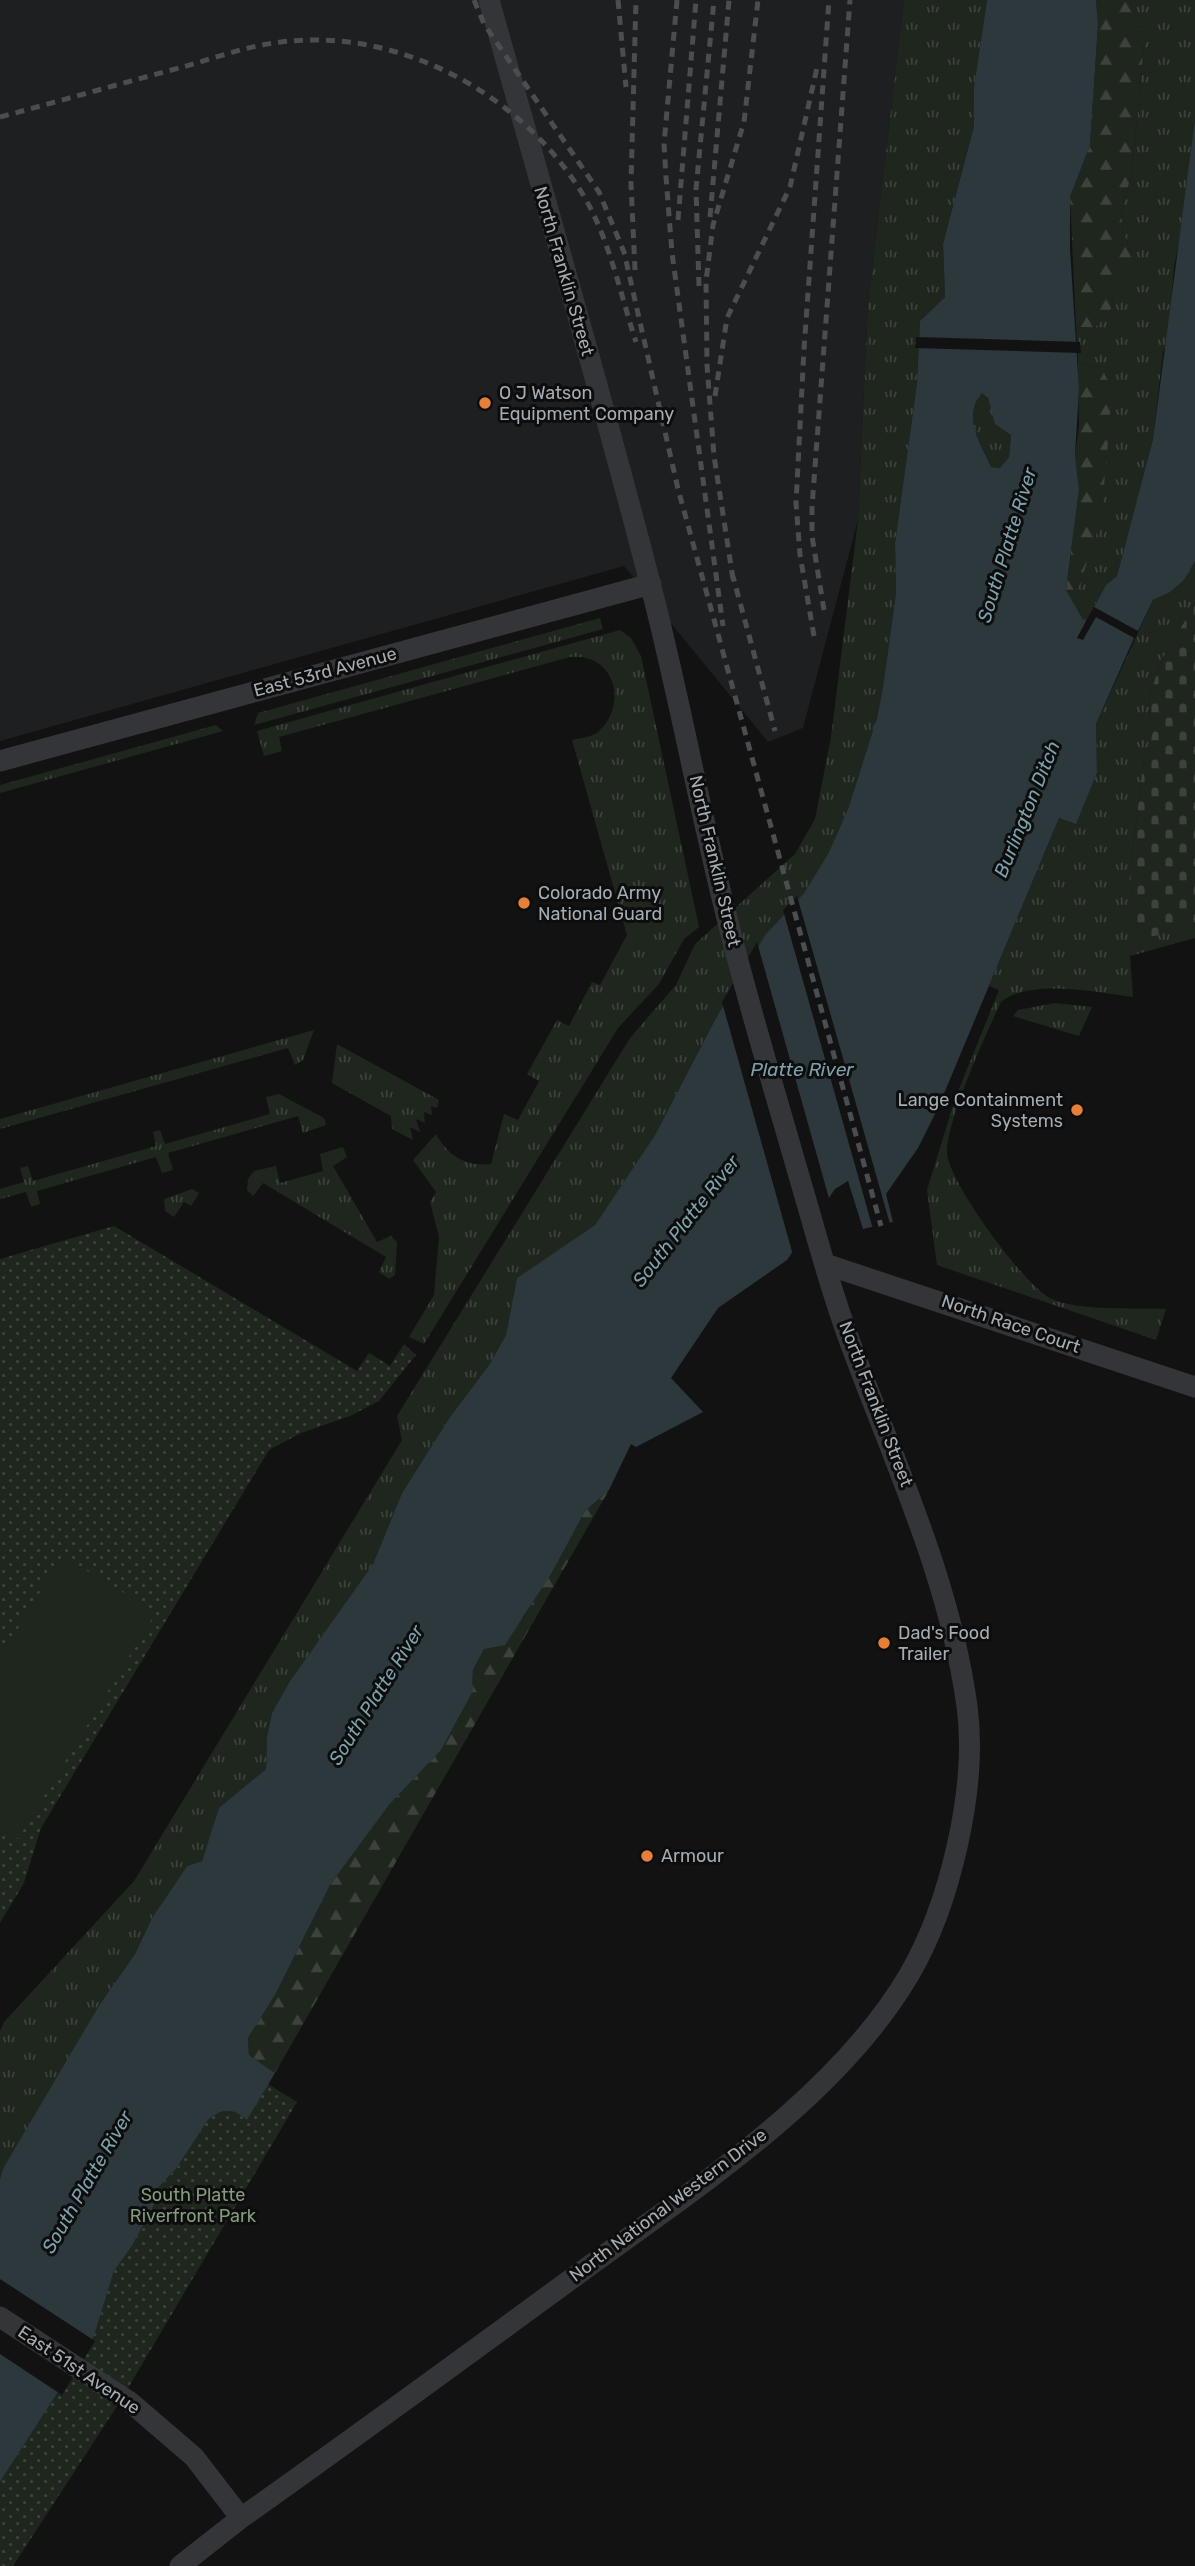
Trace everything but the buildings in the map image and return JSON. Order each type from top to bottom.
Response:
[{"type":"street","name":"North Franklin Street","points":[[489,0],[651,584],[728,924],[825,1264],[854,1354],[912,1498],[951,1623],[968,1713]]},
{"type":"street","name":"East 53rd Avenue","points":[[0,761],[651,584]]},
{"type":"street","name":"North Race Court","points":[[825,1264],[1195,1387]]},
{"type":"street","name":"North National Western Drive","points":[[180,2566],[241,2518],[691,2191],[796,2105],[841,2061],[882,2015],[910,1973],[930,1932],[959,1832],[967,1774],[968,1713]]},
{"type":"street","name":"East 51st Avenue","points":[[0,2317],[130,2402],[194,2457],[241,2518]]},
{"type":"shaded area","points":[[0,0],[904,0],[868,303],[858,520],[803,728],[768,742],[624,566],[0,741]]},
{"type":"green space","points":[[904,0],[987,0],[974,87],[974,126],[943,244],[945,297],[920,321],[917,383],[895,543],[896,593],[883,687],[877,718],[848,809],[828,854],[804,893],[765,935],[716,1018],[655,1135],[595,1225],[517,1278],[506,1335],[489,1365],[450,1417],[402,1493],[373,1564],[290,1681],[272,1713],[267,1737],[266,1769],[245,1788],[227,1810],[212,1835],[202,1861],[187,1866],[152,1918],[135,1954],[100,2004],[0,2179],[0,2031],[4,2022],[134,1881],[402,1440],[397,1416],[630,1038],[676,985],[695,944],[795,854],[815,819],[831,737],[858,520],[868,303]]},
{"type":"green space","points":[[1096,0],[1130,0],[1144,43],[1132,173],[1121,211],[1123,231],[1133,259],[1133,277],[1115,289],[1110,313],[1094,328],[1076,327],[1070,197],[1090,145],[1098,24]]},
{"type":"green space","points":[[1130,0],[1195,0],[1195,119],[1182,227],[1174,267],[1169,336],[1163,352],[1153,439],[1117,576],[1106,585],[1085,623],[1066,591],[1078,589],[1102,508],[1101,367],[1078,363],[1076,327],[1094,328],[1110,313],[1115,289],[1133,259],[1123,231],[1121,211],[1132,173],[1144,43]]},
{"type":"green space","points":[[1078,363],[1101,367],[1110,385],[1110,420],[1102,508],[1096,536],[1078,589],[1066,591],[1079,490],[1075,455],[1079,426]]},
{"type":"green space","points":[[982,392],[1011,435],[1009,457],[1000,468],[991,467],[975,430],[973,410]]},
{"type":"green space","points":[[1195,561],[1195,604],[1161,661],[1150,695],[1149,711],[1154,730],[1144,756],[1129,883],[1141,939],[1195,924],[1195,938],[1130,956],[1133,997],[1084,990],[1046,989],[1029,990],[1001,1002],[960,1098],[947,1152],[950,1166],[973,1207],[1006,1253],[1038,1289],[1050,1298],[1075,1305],[1166,1309],[1156,1340],[937,1265],[927,1190],[955,1099],[999,990],[989,986],[1059,818],[1076,823],[1097,773],[1096,724],[1153,600],[1177,584]]},
{"type":"green space","points":[[1195,604],[1195,924],[1141,940],[1129,883],[1144,756],[1154,730],[1149,711],[1150,695],[1161,661]]},
{"type":"green space","points":[[600,618],[603,629],[254,725],[258,713]]},
{"type":"green space","points":[[620,630],[631,638],[641,656],[699,927],[684,939],[659,984],[618,1028],[424,1344],[409,1337],[434,1295],[439,1237],[430,1202],[436,1192],[413,1160],[436,1134],[452,1154],[466,1162],[491,1164],[504,1114],[518,1120],[539,1081],[527,1074],[557,1020],[569,1026],[592,982],[600,985],[627,935],[572,740],[595,734],[608,721],[615,695],[612,682],[607,671],[598,663],[585,658],[570,657],[279,737],[282,751],[264,756],[257,731]]},
{"type":"green space","points":[[216,725],[223,731],[0,793],[0,785]]},
{"type":"green space","points":[[1055,1003],[1092,1007],[1079,1036],[1013,1016],[1018,1010]]},
{"type":"green space","points":[[314,1030],[303,1060],[295,1065],[288,1048],[0,1129],[0,1119]]},
{"type":"green space","points":[[337,1044],[439,1100],[437,1108],[431,1106],[432,1115],[424,1112],[425,1123],[416,1119],[420,1132],[410,1127],[413,1140],[392,1129],[391,1116],[332,1083]]},
{"type":"green space","points":[[279,1094],[324,1118],[326,1125],[303,1133],[298,1116],[168,1153],[173,1170],[162,1173],[156,1157],[37,1191],[40,1204],[31,1207],[26,1192],[0,1199],[0,1189],[24,1182],[20,1168],[28,1166],[33,1181],[156,1146],[153,1132],[160,1130],[165,1144],[270,1114],[266,1097]]},
{"type":"green space","points":[[343,1147],[347,1157],[333,1166],[377,1242],[391,1236],[397,1242],[395,1275],[389,1279],[379,1272],[386,1257],[263,1183],[253,1196],[247,1190],[248,1179],[254,1171],[276,1166],[280,1183],[323,1171],[320,1154]]},
{"type":"green space","points":[[192,1189],[199,1193],[191,1206],[184,1202],[174,1217],[165,1211],[164,1199]]},
{"type":"green space","points":[[114,1226],[357,1371],[369,1353],[390,1366],[404,1344],[416,1355],[379,1401],[350,1416],[301,1433],[269,1450],[41,1828],[24,1883],[0,1923],[0,1259]]},
{"type":"green space","points":[[609,1490],[275,2073],[249,2055],[248,2038],[275,1995],[330,1885],[389,1805],[441,1750],[472,1693],[473,1670],[484,1649],[524,1617],[585,1511]]},
{"type":"green space","points":[[62,1556],[156,1612],[18,1839],[0,1828],[0,1658]]},
{"type":"green space","name":"South Platte Riverfront Park","points":[[268,2084],[297,2102],[121,2400],[13,2566],[0,2566],[0,2482],[94,2336],[114,2271],[132,2246],[154,2205],[156,2190],[176,2169],[208,2120],[221,2111],[234,2111],[247,2120]]},
{"type":"water","name":"Platte River","points":[[987,0],[1096,0],[1098,24],[1090,145],[1070,197],[1070,249],[1079,389],[1075,455],[1079,490],[1066,590],[1085,623],[1077,638],[1083,640],[1096,617],[1134,638],[1096,724],[1097,773],[1076,824],[1059,818],[938,1108],[918,1148],[886,1194],[893,1222],[863,1229],[848,1181],[835,1189],[787,1260],[718,1308],[671,1378],[703,1412],[636,1447],[631,1444],[609,1490],[585,1511],[551,1574],[505,1645],[484,1649],[473,1670],[472,1693],[441,1750],[389,1805],[330,1885],[275,1995],[248,2038],[249,2055],[275,2073],[247,2120],[234,2111],[221,2111],[208,2120],[176,2169],[156,2190],[154,2205],[132,2246],[114,2271],[94,2336],[0,2482],[0,2179],[4,2167],[100,2004],[135,1954],[152,1918],[187,1866],[202,1861],[219,1808],[266,1769],[267,1737],[272,1713],[290,1681],[373,1564],[402,1493],[450,1417],[489,1365],[506,1335],[517,1278],[595,1225],[655,1135],[716,1018],[765,935],[804,893],[828,854],[848,809],[877,718],[883,687],[896,593],[895,543],[917,383],[920,321],[945,297],[943,244],[974,126],[974,87]],"holes":[[[982,393],[988,398],[995,424],[1011,435],[1009,457],[1000,468],[991,467],[978,439],[973,420],[973,411]]]},
{"type":"water","points":[[1195,119],[1195,561],[1184,580],[1170,592],[1153,600],[1138,631],[1094,607],[1106,585],[1117,576],[1153,439]]},
{"type":"pier","points":[[916,337],[1080,342],[1081,353],[915,348]]},
{"type":"pier","points":[[797,896],[890,1224],[873,1229],[783,910]]},
{"type":"pier","points":[[757,942],[830,1202],[793,1255],[722,1002]]},
{"type":"pier","points":[[0,2279],[95,2341],[62,2395],[0,2354]]},
{"type":"railway","points":[[474,0],[484,24],[599,192],[624,252],[678,489],[881,1226]]},
{"type":"railway","points":[[618,0],[626,87]]},
{"type":"railway","points":[[635,270],[631,184],[636,0]]},
{"type":"railway","points":[[677,0],[664,144],[666,177],[672,253],[723,626]]},
{"type":"railway","points":[[678,220],[696,0]]},
{"type":"railway","points":[[699,286],[696,189],[714,0]]},
{"type":"railway","points":[[710,217],[729,0]]},
{"type":"railway","points":[[733,579],[714,456],[707,365],[706,281],[713,225],[744,122],[758,0]]},
{"type":"railway","points":[[814,636],[800,555],[796,503],[829,0]]},
{"type":"railway","points":[[824,610],[812,536],[812,507],[850,0]]},
{"type":"railway","points":[[0,117],[242,50],[281,42],[325,40],[369,45],[412,57],[453,75],[491,98],[526,126],[556,157],[582,193],[600,228],[636,342]]},
{"type":"railway","points":[[715,396],[727,318],[790,187],[817,68]]},
{"type":"railway","points":[[732,573],[775,731]]},
{"type":"place","name":"O J Watson Equipment Company","points":[[485,403]]},
{"type":"place","name":"Colorado Army National Guard","points":[[524,903]]},
{"type":"place","name":"Lange Containment Systems","points":[[1077,1110]]},
{"type":"place","name":"Dad's Food Trailer","points":[[884,1643]]},
{"type":"place","name":"Armour","points":[[647,1856]]},
{"type":"water label","name":"South Platte River","points":[[1007,545]]},
{"type":"water label","name":"Burlington Ditch","points":[[1027,809]]},
{"type":"water label","name":"South Platte River","points":[[686,1221]]},
{"type":"water label","name":"South Platte River","points":[[376,1695]]},
{"type":"water label","name":"South Platte River","points":[[87,2182]]}]
